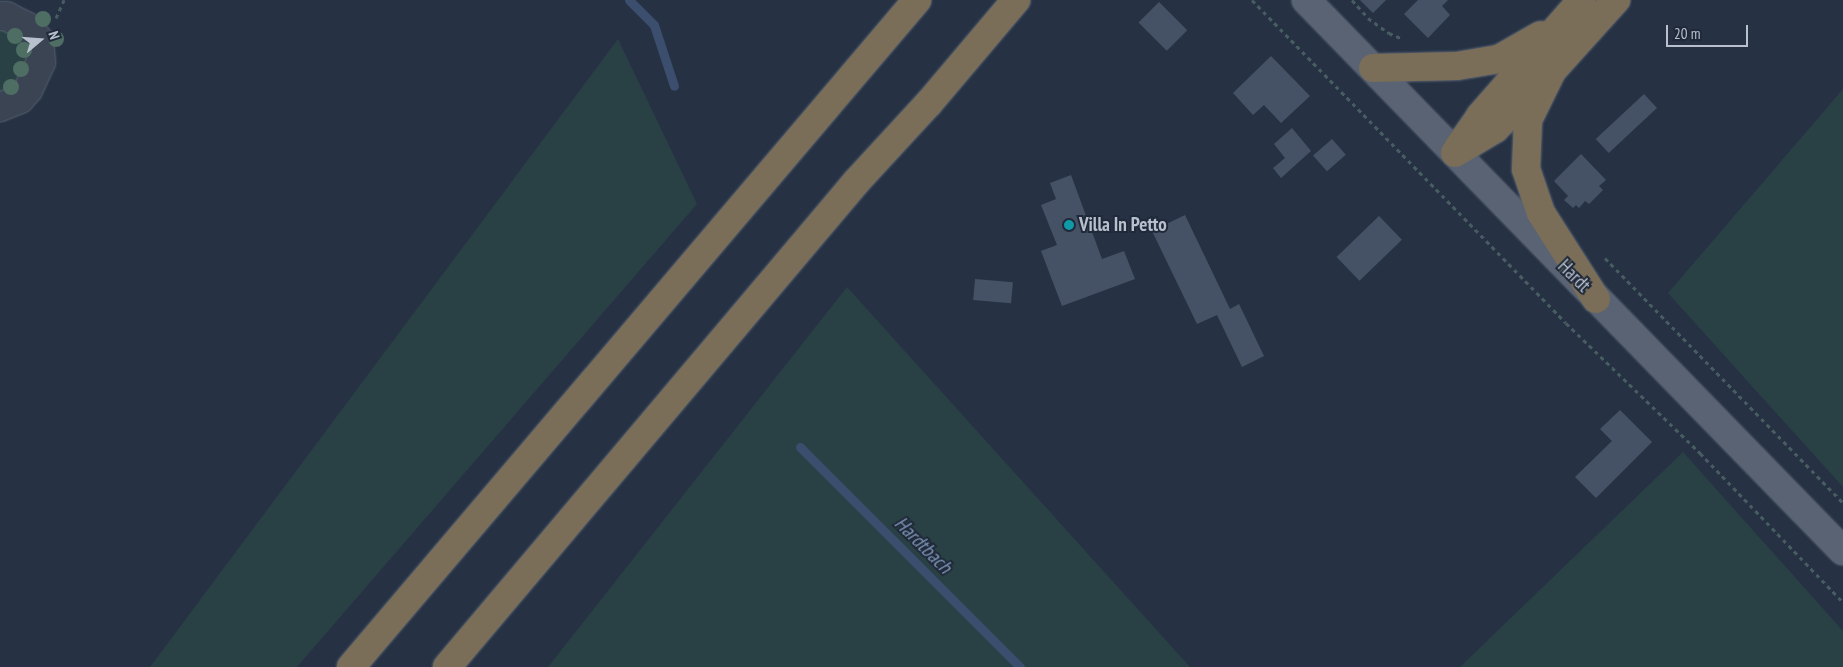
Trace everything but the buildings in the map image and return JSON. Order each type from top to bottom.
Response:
[{"type":"highway","points":[[351,667],[917,0]]},
{"type":"highway","points":[[447,667],[857,181],[928,103],[1016,0]]},
{"type":"highway","points":[[1454,153],[1480,116],[1582,0]]},
{"type":"highway","points":[[1454,153],[1495,129],[1552,71],[1616,0]]},
{"type":"highway","points":[[1373,68],[1458,66],[1499,59],[1560,25]]},
{"type":"highway","points":[[1552,71],[1528,120],[1526,169],[1541,213],[1596,299]]},
{"type":"main road","name":"Hardt","points":[[1306,0],[1843,551]]},
{"type":"street","points":[[0,16],[6,16],[26,26],[38,40],[41,62],[28,90],[20,99],[0,107]]},
{"type":"path","points":[[1252,0],[1566,322],[1700,453],[1843,602]]},
{"type":"path","points":[[1352,0],[1368,18],[1389,33],[1407,41]]},
{"type":"path","points":[[1602,255],[1843,503]]},
{"type":"green space","points":[[0,24],[26,38],[31,57],[16,91],[0,97]]},
{"type":"green space","points":[[618,39],[697,204],[297,667],[150,667]]},
{"type":"green space","points":[[1843,89],[1843,487],[1668,293]]},
{"type":"green space","points":[[847,287],[1190,667],[548,667]]},
{"type":"green space","points":[[1683,452],[1843,631],[1843,667],[1460,667]]},
{"type":"waterway","name":"Hardtbach","points":[[629,0],[654,25],[674,86]]},
{"type":"waterway","name":"Hardtbach","points":[[800,447],[1020,667]]},
{"type":"place","name":"Villa In Petto","points":[[1069,225]]}]
